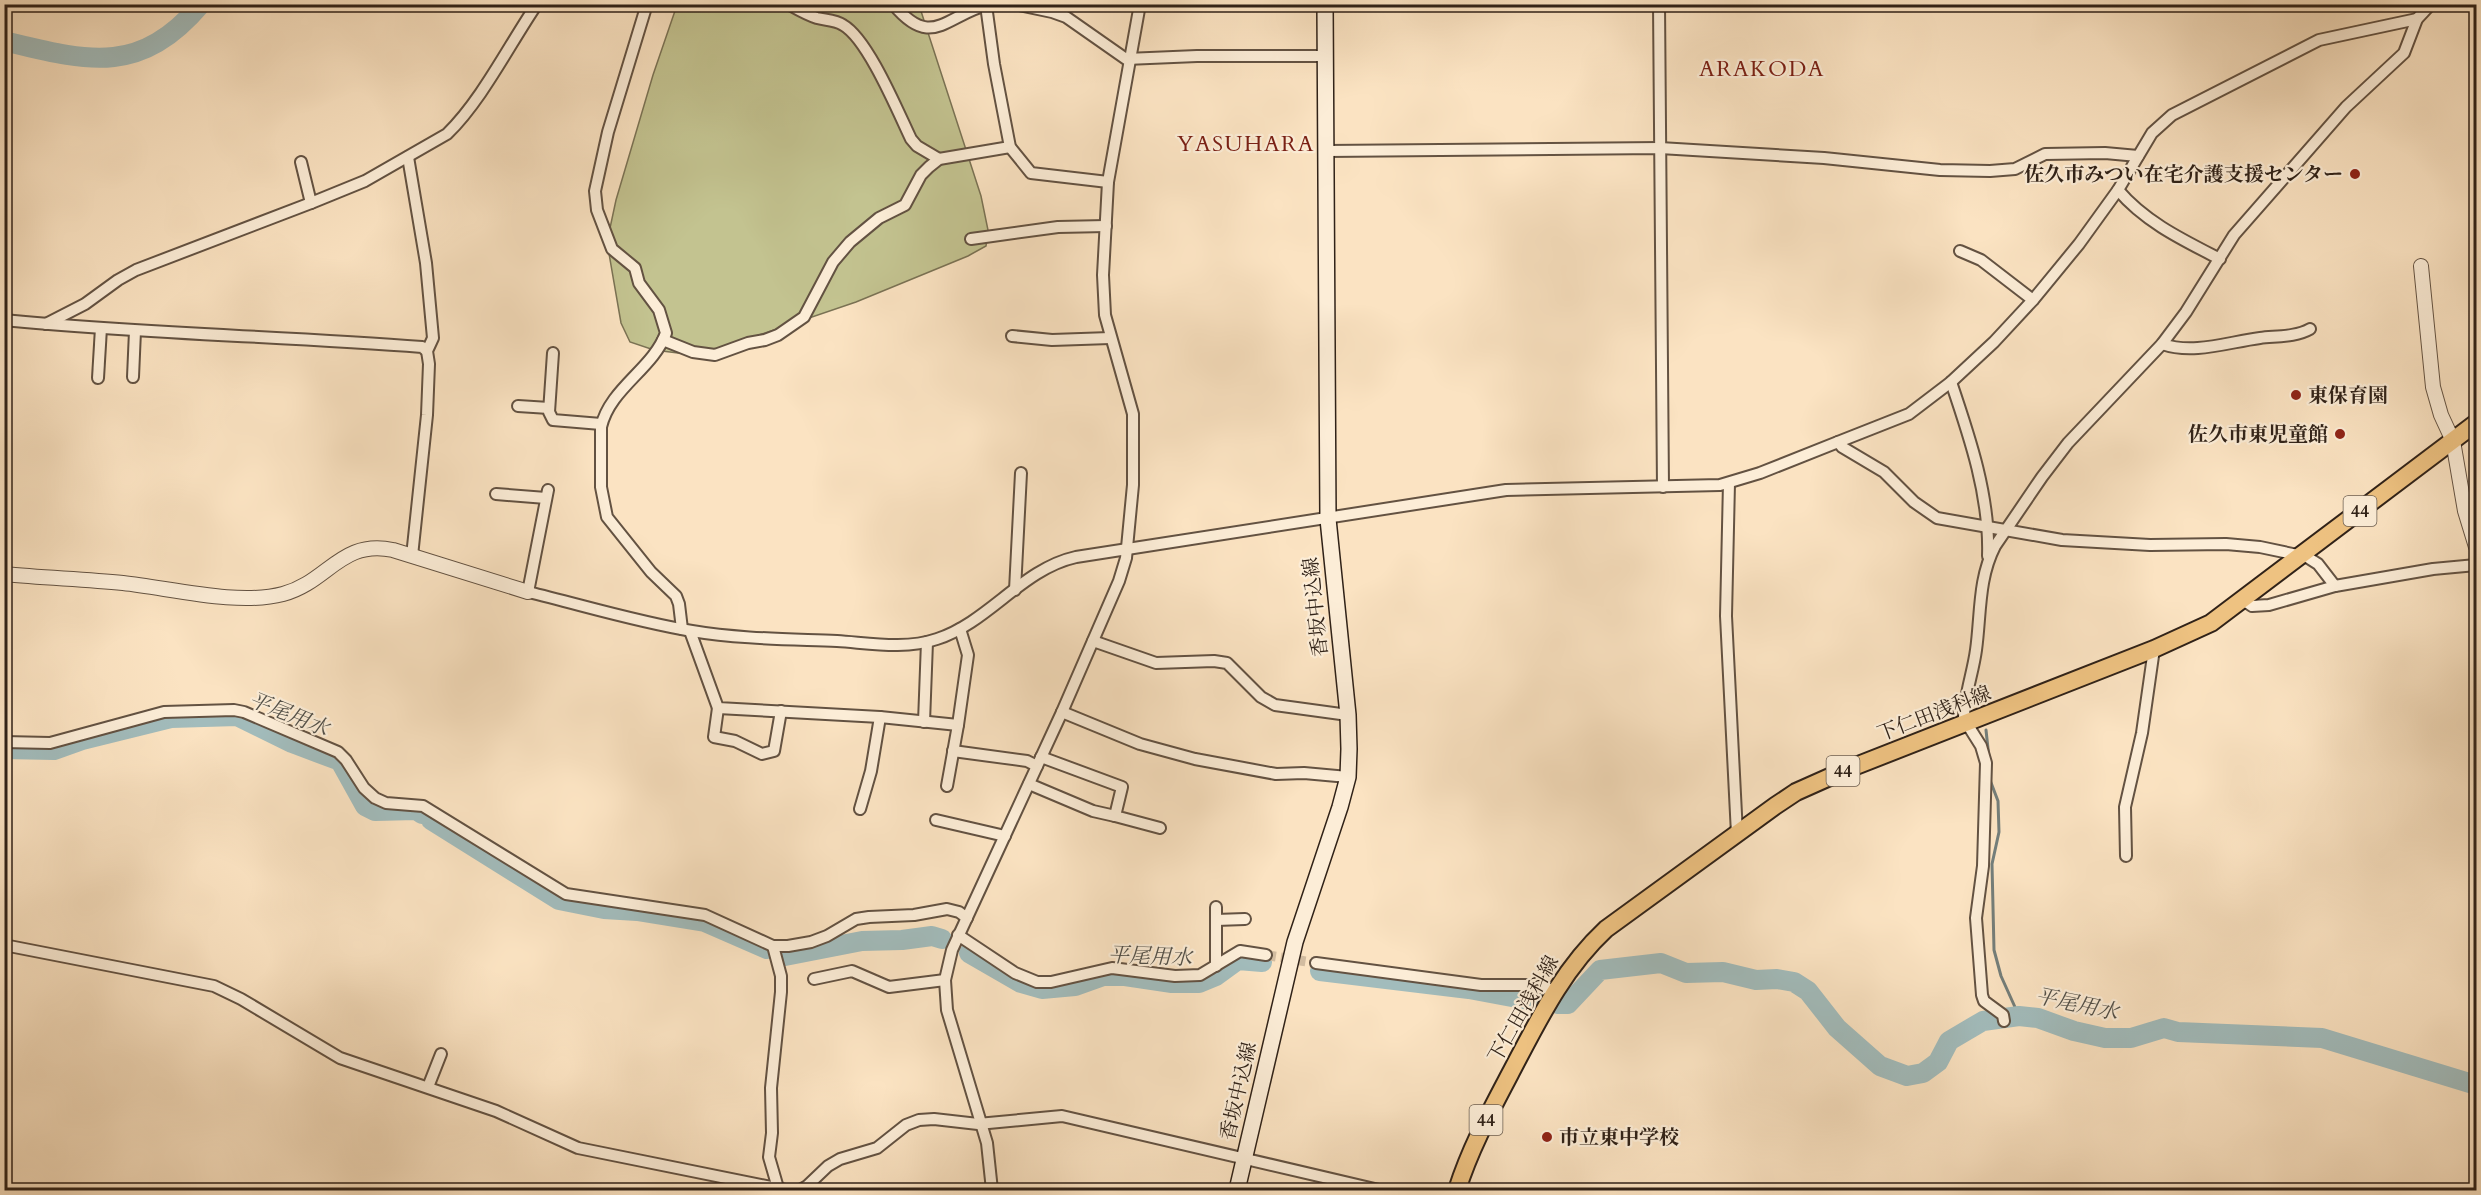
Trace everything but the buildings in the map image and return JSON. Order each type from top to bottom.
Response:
[{"type":"main road","name":"香坂中込線","points":[[1237,1191],[1294,942],[1348,777],[1350,749],[1348,715],[1328,519],[1325,4]]},
{"type":"main road","name":"下仁田浅科線","points":[[1457,1191],[1473,1147],[1486,1120],[1554,990],[1585,949],[1606,929],[1775,806],[1816,783],[2154,650],[2211,623],[2476,423]]},
{"type":"street","points":[[46,324],[86,304],[118,280],[136,270],[364,181],[437,141],[456,126],[537,4]]},
{"type":"street","points":[[647,4],[608,132],[595,191],[597,210],[605,236],[612,249],[635,268],[639,283],[659,310],[666,333],[653,355],[613,400],[601,424],[601,487],[607,517],[651,572],[676,596],[686,630],[718,708],[714,737],[735,741],[762,754],[774,751],[782,711]]},
{"type":"street","points":[[788,4],[816,18],[841,23],[848,28],[858,39],[874,65],[911,139],[917,146],[939,159]]},
{"type":"street","points":[[893,4],[910,22],[924,29],[935,27],[988,5],[994,64],[1010,147],[1031,172],[1108,182]]},
{"type":"street","points":[[1014,4],[1066,17],[1123,57],[1128,58],[1325,56]]},
{"type":"street","points":[[992,1191],[991,1159],[952,1031],[947,1010],[945,980],[958,935],[1062,712],[1119,581],[1128,549],[1135,432],[1130,397],[1110,338],[1103,296],[1108,182],[1128,58],[1140,4]]},
{"type":"street","points":[[1659,4],[1663,488]]},
{"type":"street","points":[[1988,560],[2042,477],[2068,443],[2162,344],[2186,312],[2234,235],[2367,86],[2404,52],[2417,19],[2431,4]]},
{"type":"street","points":[[4,574],[122,583],[254,598],[282,595],[295,590],[321,576],[345,556],[363,549],[382,548],[528,592],[686,630],[722,635],[890,645],[927,642],[960,629],[1048,566],[1076,557],[1506,490],[1663,488],[1729,483],[1909,414],[1951,382],[2033,300],[2118,190],[2152,133],[2179,111],[2290,53],[2326,38],[2417,19]]},
{"type":"street","points":[[663,340],[693,352],[715,355],[748,342],[765,340],[795,325],[804,317],[833,262],[850,242],[879,218],[905,205],[921,175],[939,159],[1010,147]]},
{"type":"street","points":[[1326,151],[1660,148],[1824,158],[1940,170],[1990,171],[2015,169],[2045,154],[2105,153],[2138,156]]},
{"type":"street","points":[[408,157],[429,295],[433,338],[427,351],[429,364],[427,415],[412,556]]},
{"type":"street","points":[[301,162],[311,203]]},
{"type":"street","points":[[2118,190],[2128,202],[2158,226],[2220,259]]},
{"type":"street","points":[[971,239],[1058,227],[1106,226]]},
{"type":"street","points":[[1960,251],[1981,260],[2033,300]]},
{"type":"street","points":[[2421,266],[2433,387],[2441,415],[2453,441],[2465,511],[2476,548]]},
{"type":"street","points":[[4,320],[135,331],[422,346],[427,351]]},
{"type":"street","points":[[98,378],[101,328]]},
{"type":"street","points":[[2162,344],[2178,347],[2229,345],[2300,333],[2310,329]]},
{"type":"street","points":[[133,377],[135,331]]},
{"type":"street","points":[[1012,336],[1052,340],[1110,338]]},
{"type":"street","points":[[553,353],[549,408],[553,420],[601,424]]},
{"type":"street","points":[[1951,382],[1973,453],[1989,527],[1988,560],[1981,593],[1976,651],[1964,715],[1965,723],[1981,746],[1986,763],[1983,866],[1976,918],[1982,995],[1984,1001],[2004,1018]]},
{"type":"street","points":[[518,406],[549,408]]},
{"type":"street","points":[[1838,442],[1842,447],[1893,479],[1931,516],[2062,540],[2150,545],[2226,544],[2260,547],[2301,555],[2318,564],[2335,586]]},
{"type":"street","points":[[1015,590],[1021,473]]},
{"type":"street","points":[[1729,483],[1726,616],[1737,834]]},
{"type":"street","points":[[496,494],[547,494],[528,592]]},
{"type":"street","points":[[2243,600],[2252,606],[2269,605],[2335,586],[2433,569],[2476,565]]},
{"type":"street","points":[[947,786],[968,655],[960,629]]},
{"type":"street","points":[[1093,641],[1155,663],[1214,661],[1227,663],[1262,697],[1275,705],[1348,715]]},
{"type":"street","points":[[924,722],[927,642]]},
{"type":"street","points":[[2126,856],[2125,807],[2142,733],[2154,650]]},
{"type":"street","points":[[718,708],[880,717],[958,725]]},
{"type":"street","points":[[4,742],[50,743],[164,712],[244,711],[338,752],[346,760],[364,788],[375,798],[386,803],[423,806],[566,894],[705,915],[773,946],[811,942],[827,936],[856,919],[869,917],[914,915],[947,909],[959,912],[967,918]]},
{"type":"street","points":[[1062,712],[1140,744],[1195,759],[1276,774],[1304,773],[1348,777]]},
{"type":"street","points":[[860,809],[871,771],[880,717]]},
{"type":"street","points":[[953,751],[1039,761],[1122,787],[1115,816]]},
{"type":"street","points":[[1029,784],[1094,811],[1160,828]]},
{"type":"street","points":[[936,820],[1005,836]]},
{"type":"street","points":[[1216,907],[1216,966]]},
{"type":"street","points":[[1216,920],[1245,919]]},
{"type":"street","points":[[958,935],[1015,973],[1037,982],[1065,980],[1113,968],[1175,976],[1200,975],[1240,951],[1266,955]]},
{"type":"street","points":[[4,945],[214,986],[241,999],[340,1058],[496,1111],[578,1148],[782,1189]]},
{"type":"street","points":[[773,946],[781,976],[781,992],[771,1088],[772,1133],[769,1157],[782,1189]]},
{"type":"street","points":[[1316,963],[1481,985],[1501,987],[1532,985],[1554,990]]},
{"type":"street","points":[[814,979],[852,971],[889,987],[945,980]]},
{"type":"street","points":[[428,1087],[441,1054]]},
{"type":"street","points":[[800,1191],[828,1166],[840,1159],[877,1148],[898,1131],[919,1120],[981,1123],[1071,1117],[1379,1191]]},
{"type":"green space","points":[[677,5],[919,5],[981,196],[988,230],[986,246],[968,256],[856,302],[715,350],[678,353],[654,350],[630,342],[621,323],[607,242],[616,200],[653,75]]},
{"type":"waterway","points":[[4,41],[61,54],[86,57],[110,57],[133,53],[156,43],[178,27],[201,4]]},
{"type":"waterway","name":"平尾用水","points":[[4,749],[54,750],[82,740],[171,718],[237,716],[292,743],[340,761],[365,806],[375,811],[416,810],[422,814]]},
{"type":"waterway","points":[[1986,730],[1989,758]]},
{"type":"waterway","points":[[1990,780],[1998,801],[1999,832],[1992,864],[1994,950],[2001,976],[2019,1016]]},
{"type":"waterway","name":"平尾用水","points":[[431,820],[559,900],[604,909],[637,911],[705,922],[767,949]]},
{"type":"waterway","name":"平尾用水","points":[[785,956],[862,941],[902,940],[932,936],[942,939]]},
{"type":"waterway","name":"平尾用水","points":[[969,953],[1021,983],[1042,989],[1075,986],[1103,976],[1125,976],[1172,983],[1199,983],[1216,976],[1238,960],[1262,962]]},
{"type":"waterway","name":"平尾用水","points":[[1557,1004],[1568,1004],[1600,970],[1661,963],[1686,973],[1723,972],[1756,980],[1777,979],[1794,982],[1808,991],[1837,1028],[1880,1066],[1907,1076],[1923,1073],[1938,1062],[1949,1041],[1983,1021],[2019,1016],[2038,1018],[2074,1031],[2105,1038],[2131,1038],[2164,1028],[2178,1032],[2322,1038],[2476,1085]]},
{"type":"waterway","name":"平尾用水","points":[[1320,971],[1469,989],[1539,1002]]},
{"type":"tunnel","points":[[1266,955],[1316,963]]},
{"type":"place","name":"佐久市みつい在宅介護支援センター","points":[[2355,174]]},
{"type":"place","name":"東保育園","points":[[2296,395]]},
{"type":"place","name":"佐久市東児童館","points":[[2340,434]]},
{"type":"place","name":"市立東中学校","points":[[1547,1137]]},
{"type":"district","name":"ARAKODA","points":[[1762,68]]},
{"type":"district","name":"YASUHARA","points":[[1246,143]]}]
